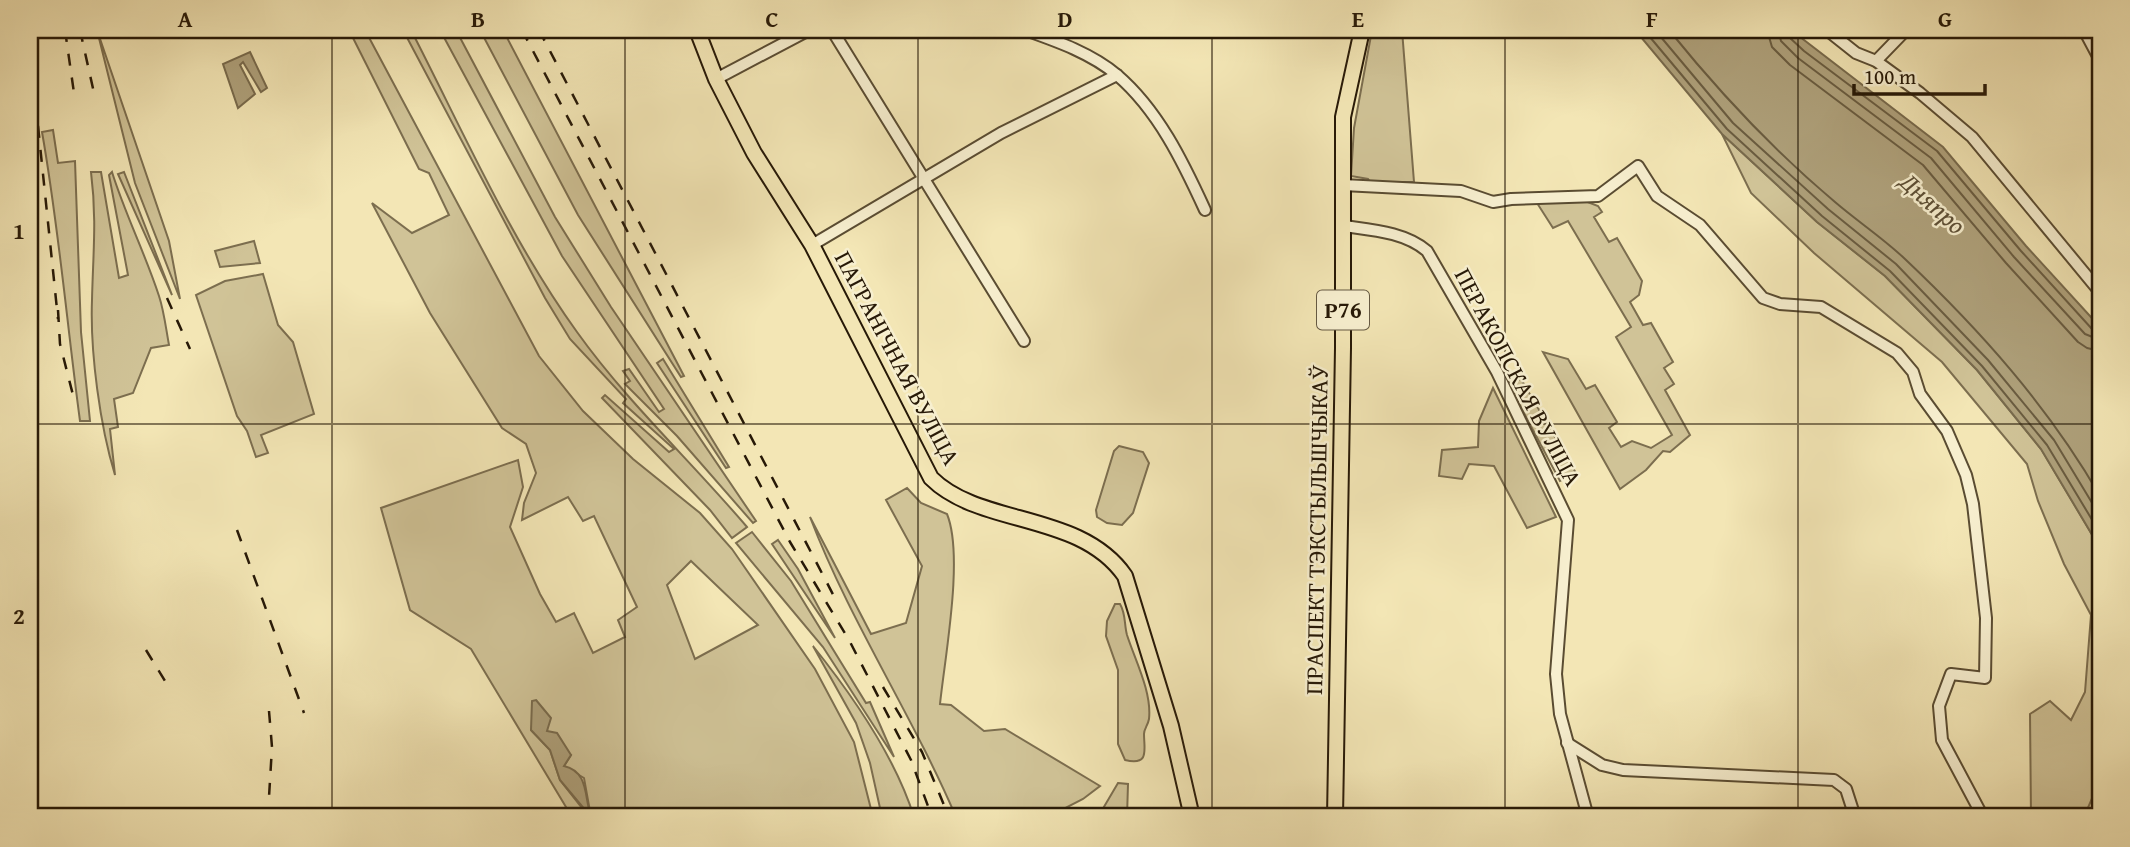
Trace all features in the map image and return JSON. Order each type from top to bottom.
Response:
[{"type":"main road","name":"ПАГРАНІЧНАЯ ВУЛІЦА","points":[[697,30],[716,79],[754,153],[812,245],[931,478],[953,494],[1066,533],[1104,552],[1125,576],[1171,726],[1192,817]]},
{"type":"main road","name":"ПРАСПЕКТ ТЭКСТЫЛЬШЧЫКАЎ","points":[[1335,817],[1344,226],[1342,117],[1362,30]]},
{"type":"street","points":[[716,79],[809,30]]},
{"type":"street","points":[[832,30],[1024,341]]},
{"type":"street","points":[[1025,30],[1071,48],[1117,75],[1159,125],[1180,157],[1205,210]]},
{"type":"street","points":[[1827,30],[1856,53],[1876,61],[1920,93],[1972,136],[2100,292]]},
{"type":"street","points":[[1876,61],[1906,30]]},
{"type":"street","points":[[2084,30],[2100,60]]},
{"type":"street","points":[[812,245],[1001,133],[1117,75]]},
{"type":"street","points":[[1343,185],[1461,191],[1493,202],[1598,196],[1638,166],[1657,196],[1700,225],[1763,298],[1780,303],[1821,307],[1897,353],[1913,372],[1920,394],[1947,430],[1966,475],[1973,504],[1986,618],[1985,678],[1951,674],[1938,706],[1942,740],[1983,817]]},
{"type":"street","name":"ПЕРАКОПСКАЯ ВУЛІЦА","points":[[1344,226],[1401,236],[1416,242],[1427,251],[1497,372],[1568,520],[1556,674],[1560,714],[1588,817]]},
{"type":"street","points":[[1567,743],[1602,765],[1623,769],[1834,780],[1846,789],[1855,817]]},
{"type":"shaded area","points":[[97,30],[169,241],[180,299],[135,183]]},
{"type":"shaded area","points":[[349,30],[365,30],[539,356],[583,411],[633,459],[700,513],[732,549],[815,669],[854,742],[873,817],[591,817],[584,778],[564,766],[571,755],[531,730],[550,750],[560,780],[589,817],[572,817],[471,649],[410,610],[381,508],[518,460],[523,487],[510,527],[540,594],[556,622],[574,613],[593,653],[625,637],[618,620],[637,607],[594,516],[583,521],[568,497],[522,520],[524,503],[536,473],[526,444],[502,428],[430,313],[372,203],[412,233],[449,215],[429,173],[419,169]],"holes":[[[691,561],[758,625],[695,659],[667,585]]]},
{"type":"shaded area","points":[[403,30],[411,30],[488,184],[553,296],[596,358],[747,527],[732,538],[710,510],[602,398],[605,395],[669,452],[674,449],[623,403],[626,399],[570,339],[545,298]]},
{"type":"shaded area","points":[[440,30],[456,30],[555,217],[611,307],[756,521],[753,523],[677,436],[625,384],[630,381],[623,371],[629,369],[659,412],[664,409],[562,256]]},
{"type":"shaded area","points":[[480,30],[503,30],[684,376],[681,377],[578,215]]},
{"type":"shaded area","points":[[1372,30],[1402,30],[1414,182],[1370,182],[1368,179],[1351,176],[1354,128]]},
{"type":"shaded area","points":[[53,130],[58,163],[75,161],[81,332],[90,421],[80,421],[42,132]]},
{"type":"shaded area","points":[[1722,134],[1817,222],[1885,276],[1977,370],[2041,449],[2100,548],[2100,780],[2084,817],[2031,817],[2030,714],[2050,701],[2071,720],[2085,692],[2091,615],[2064,564],[2038,501],[2027,464],[1942,362],[1814,253],[1751,193]]},
{"type":"shaded area","points":[[91,172],[101,172],[119,278],[128,275],[109,175],[112,172],[159,296],[169,345],[151,348],[133,393],[114,399],[118,427],[110,429],[115,475],[105,434],[94,365],[94,221]]},
{"type":"shaded area","points":[[124,172],[172,295],[118,174]]},
{"type":"shaded area","points":[[1585,201],[1598,206],[1602,212],[1594,217],[1609,242],[1617,238],[1642,281],[1639,295],[1630,302],[1643,325],[1651,323],[1673,362],[1664,368],[1674,384],[1665,390],[1690,435],[1670,452],[1663,451],[1646,470],[1620,489],[1543,352],[1568,359],[1586,389],[1595,385],[1617,422],[1609,428],[1621,447],[1632,441],[1651,448],[1672,435],[1616,337],[1631,327],[1568,221],[1553,228],[1537,203]]},
{"type":"shaded area","points":[[254,241],[260,263],[220,267],[215,251]]},
{"type":"shaded area","points":[[263,274],[278,325],[293,342],[314,414],[261,435],[268,453],[256,457],[247,431],[237,416],[196,295],[225,281]]},
{"type":"shaded area","points":[[663,359],[729,467],[726,468],[657,363]]},
{"type":"shaded area","points":[[1521,379],[1576,473],[1560,481],[1508,383]]},
{"type":"shaded area","points":[[1493,388],[1556,517],[1527,528],[1494,466],[1469,464],[1462,479],[1439,476],[1442,450],[1478,447],[1479,421]]},
{"type":"shaded area","points":[[1119,446],[1143,452],[1149,463],[1133,513],[1122,525],[1107,523],[1097,517],[1096,510],[1114,451]]},
{"type":"shaded area","points":[[907,488],[921,503],[947,514],[952,532],[954,580],[940,704],[951,705],[984,731],[1005,729],[1100,786],[1083,799],[1048,817],[956,817],[920,741],[862,631],[810,517],[871,634],[906,623],[922,566],[886,500]]},
{"type":"shaded area","points":[[752,532],[791,581],[866,703],[870,702],[894,757],[823,647],[736,543]]},
{"type":"shaded area","points":[[778,540],[798,569],[835,638],[772,544]]},
{"type":"shaded area","points":[[1115,604],[1120,604],[1122,608],[1127,635],[1148,698],[1149,719],[1144,732],[1145,751],[1139,761],[1125,760],[1118,744],[1118,670],[1106,636],[1107,621]]},
{"type":"shaded area","points":[[813,646],[843,685],[884,749],[914,817],[882,817],[870,763],[856,723]]},
{"type":"shaded area","points":[[1118,783],[1128,784],[1127,817],[1098,817]]},
{"type":"water","name":"Дняпро","points":[[1635,30],[1791,30],[1943,147],[2026,246],[2100,327],[2100,548],[2041,449],[1977,370],[1885,276],[1817,222],[1722,134]]},
{"type":"water","points":[[250,52],[267,88],[261,92],[243,62],[240,65],[255,94],[238,108],[223,64]]},
{"type":"water","points":[[536,700],[551,718],[547,731],[557,733],[571,755],[564,766],[572,769],[582,779],[591,817],[560,780],[550,750],[531,730],[532,701]]},
{"type":"railway","points":[[65,30],[74,93]]},
{"type":"railway","points":[[80,30],[94,93]]},
{"type":"railway","points":[[522,30],[790,542],[849,640],[911,760],[932,817]]},
{"type":"railway","points":[[539,30],[838,604]]},
{"type":"railway","points":[[38,126],[58,319]]},
{"type":"railway","points":[[167,298],[190,349]]},
{"type":"railway","points":[[58,310],[60,344],[74,399]]},
{"type":"railway","points":[[237,530],[304,713]]},
{"type":"railway","points":[[146,650],[165,681]]},
{"type":"railway","points":[[883,687],[922,752],[949,817]]},
{"type":"railway","points":[[269,711],[272,747],[269,797]]},
{"type":"railway","points":[[30,809],[33,817]]}]
